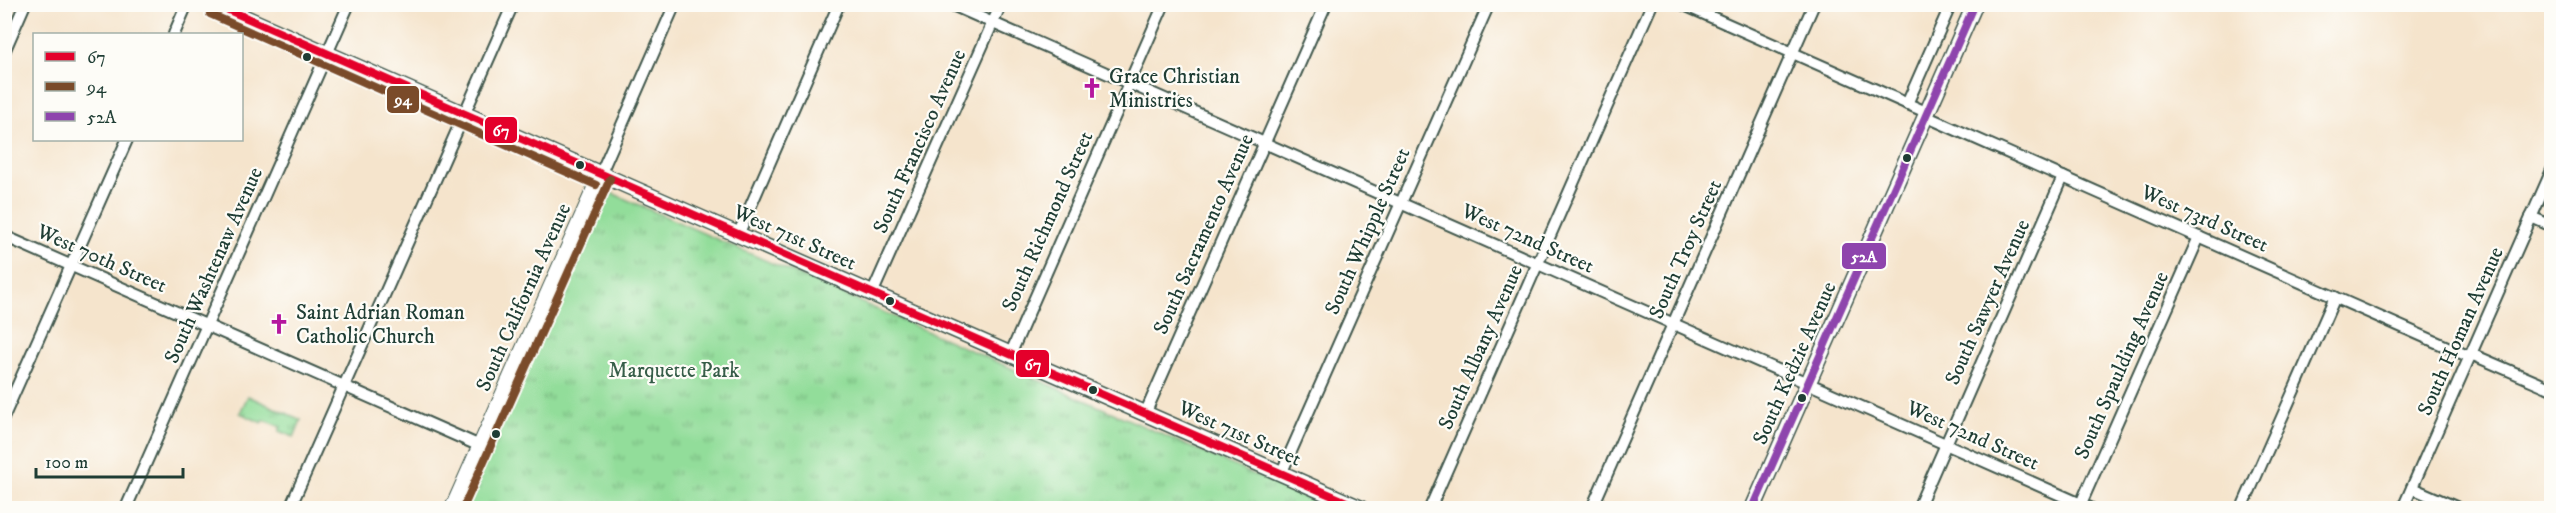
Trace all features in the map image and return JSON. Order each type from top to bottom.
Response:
[{"type":"main road","name":"West 71st Street","points":[[214,4],[1360,508]]},
{"type":"main road","name":"South Kedzie Avenue","points":[[1753,508],[1975,4]]},
{"type":"street","points":[[4,52],[26,4]]},
{"type":"street","points":[[174,33],[187,4]]},
{"type":"street","name":"South Washtenaw Avenue","points":[[126,508],[349,4]]},
{"type":"street","points":[[290,508],[513,4]]},
{"type":"street","name":"South California Avenue","points":[[452,508],[675,4]]},
{"type":"street","points":[[738,235],[839,4]]},
{"type":"street","name":"West 72nd Street","points":[[950,4],[2084,507]]},
{"type":"street","name":"South Francisco Avenue","points":[[873,294],[1001,4]]},
{"type":"street","name":"South Richmond Street","points":[[1010,355],[1164,4]]},
{"type":"street","name":"South Sacramento Avenue","points":[[1145,414],[1326,4]]},
{"type":"street","name":"South Whipple Street","points":[[1281,474],[1489,4]]},
{"type":"street","name":"South Albany Avenue","points":[[1430,508],[1652,4]]},
{"type":"street","name":"West 73rd Street","points":[[1682,4],[1907,104],[2063,177],[2335,297],[2552,389]]},
{"type":"street","name":"South Troy Street","points":[[1592,508],[1814,4]]},
{"type":"street","points":[[1907,104],[1951,4]]},
{"type":"street","points":[[4,416],[127,141]]},
{"type":"street","name":"South Homan Avenue","points":[[2403,508],[2552,170]]},
{"type":"street","name":"South Sawyer Avenue","points":[[1918,508],[2063,177]]},
{"type":"street","points":[[2531,217],[2552,226]]},
{"type":"street","name":"West 70th Street","points":[[4,236],[480,446]]},
{"type":"street","name":"South Spaulding Avenue","points":[[2084,507],[2199,237]]},
{"type":"street","points":[[2242,508],[2335,297]]},
{"type":"street","points":[[2412,488],[2458,508]]},
{"type":"green space","name":"Marquette Park","points":[[609,193],[1330,508],[463,508],[600,198]]},
{"type":"green space","points":[[248,396],[301,420],[294,437],[279,431],[281,427],[264,420],[262,423],[240,413]]},
{"type":"transit line","name":"67","points":[[215,4],[1360,508]]},
{"type":"transit line","name":"52A","points":[[1753,508],[1975,4]]},
{"type":"transit line","name":"94","points":[[210,14],[596,185]]},
{"type":"transit line","name":"94","points":[[463,508],[610,179]]},
{"type":"place","name":"Grace Christian Ministries","points":[[1092,88]]},
{"type":"place","name":"Saint Adrian Roman Catholic Church","points":[[279,324]]}]
